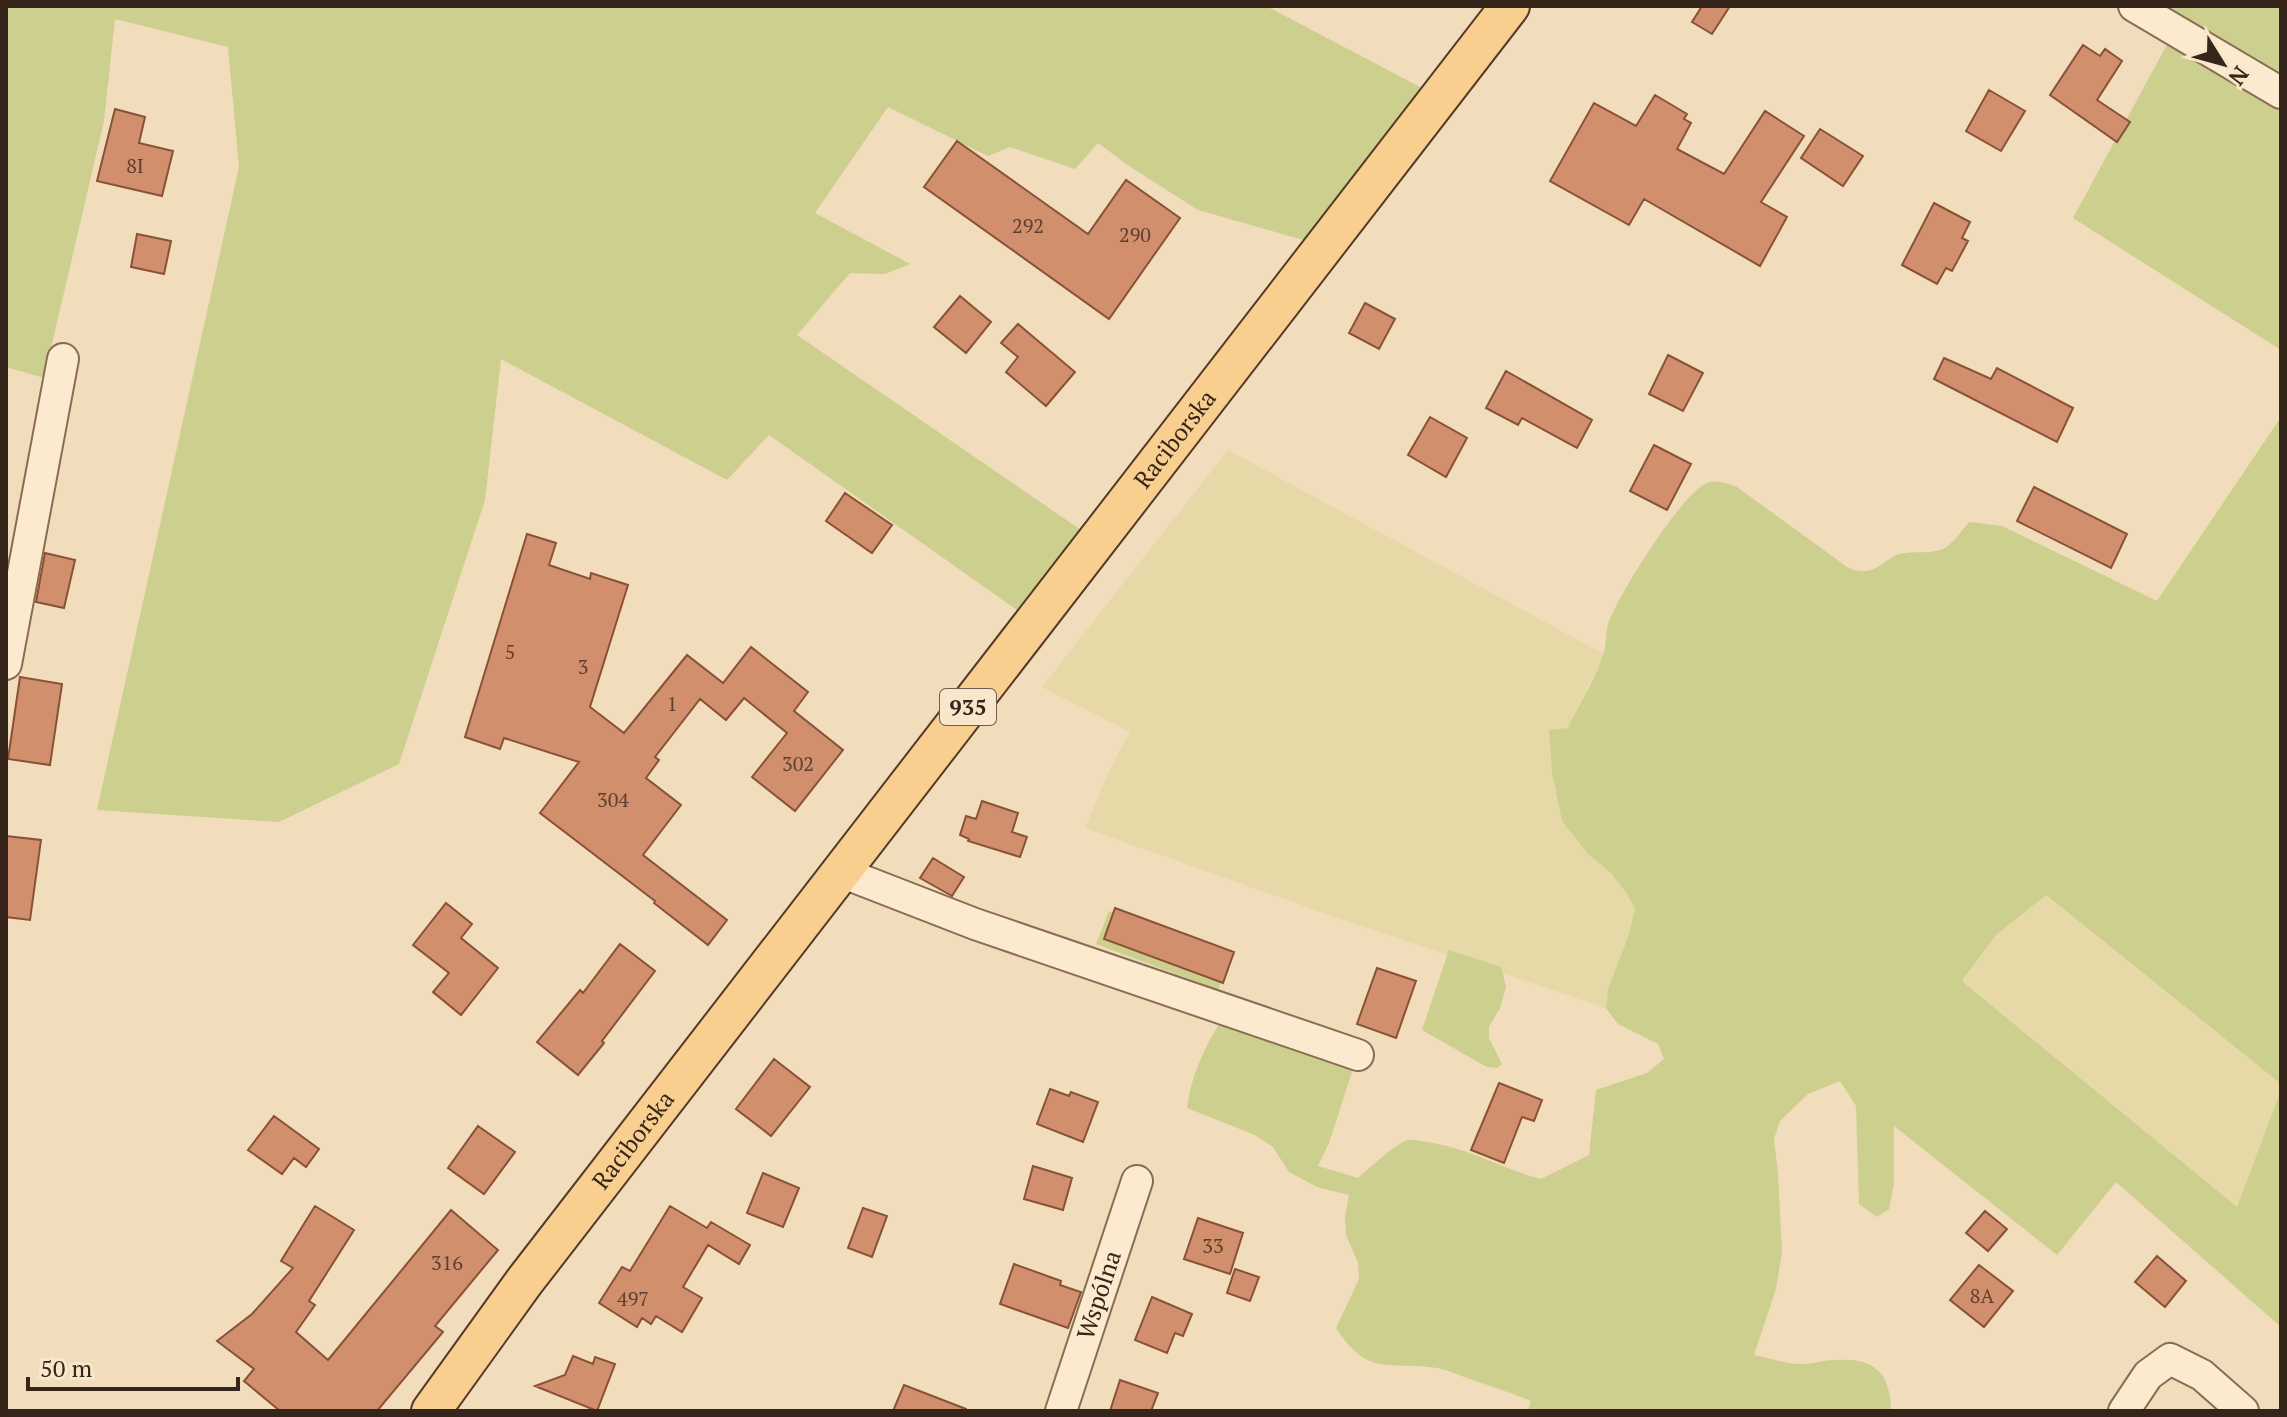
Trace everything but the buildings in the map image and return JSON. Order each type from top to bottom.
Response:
[{"type":"main road","name":"Raciborska","points":[[431,1411],[524,1282],[1510,6]]},
{"type":"street","points":[[2134,6],[2281,93]]},
{"type":"street","points":[[6,664],[63,359]]},
{"type":"street","points":[[841,872],[975,924],[1358,1055]]},
{"type":"street","name":"Wspólna","points":[[1061,1411],[1137,1181]]},
{"type":"street","points":[[2124,1411],[2148,1375],[2170,1359],[2202,1375],[2243,1411]]},
{"type":"shaded area","points":[[1228,450],[1604,654],[1568,728],[1550,730],[1589,855],[1610,872],[1627,892],[1635,909],[1608,989],[1606,1008],[1346,921],[1085,828],[1130,732],[1042,687]]},
{"type":"shaded area","points":[[2045,895],[2281,1084],[2237,1207],[1963,981],[1996,935]]},
{"type":"green space","points":[[6,6],[1266,6],[1439,97],[1325,246],[1198,210],[1098,143],[1075,169],[1010,147],[988,156],[888,107],[815,213],[910,264],[885,274],[850,273],[797,335],[1097,541],[1034,622],[769,435],[727,480],[501,359],[485,500],[399,764],[279,822],[97,810],[239,167],[228,47],[115,19],[104,121],[44,378],[6,367]]},
{"type":"green space","points":[[2166,6],[2281,6],[2281,350],[2073,218],[2182,17]]},
{"type":"green space","points":[[2281,417],[2281,1084],[2046,895],[1996,935],[1962,981],[2237,1207],[2281,1090],[2281,1327],[2116,1182],[2057,1255],[1894,1126],[1894,1184],[1889,1209],[1877,1217],[1859,1204],[1856,1106],[1840,1081],[1808,1094],[1780,1121],[1774,1139],[1782,1252],[1776,1289],[1754,1355],[1798,1364],[1839,1360],[1864,1362],[1881,1373],[1890,1395],[1891,1411],[1528,1411],[1531,1401],[1507,1392],[1438,1368],[1369,1361],[1348,1344],[1336,1328],[1359,1279],[1358,1263],[1346,1235],[1349,1195],[1317,1187],[1289,1172],[1273,1147],[1255,1135],[1187,1108],[1199,1063],[1220,1022],[1353,1069],[1329,1143],[1318,1166],[1358,1178],[1390,1151],[1410,1140],[1456,1148],[1541,1179],[1589,1155],[1596,1090],[1647,1073],[1664,1059],[1658,1044],[1618,1024],[1606,1008],[1608,989],[1635,909],[1610,872],[1589,855],[1562,821],[1552,772],[1549,730],[1568,728],[1600,664],[1608,625],[1623,593],[1667,525],[1696,491],[1714,482],[1737,487],[1847,567],[1858,570],[1873,569],[1897,555],[1943,549],[1969,522],[2002,526],[2157,601]]},
{"type":"green space","points":[[1109,911],[1231,957],[1218,990],[1096,944]]},
{"type":"green space","points":[[1449,950],[1501,967],[1506,987],[1500,1008],[1489,1027],[1489,1038],[1502,1064],[1498,1068],[1487,1067],[1422,1030]]}]
